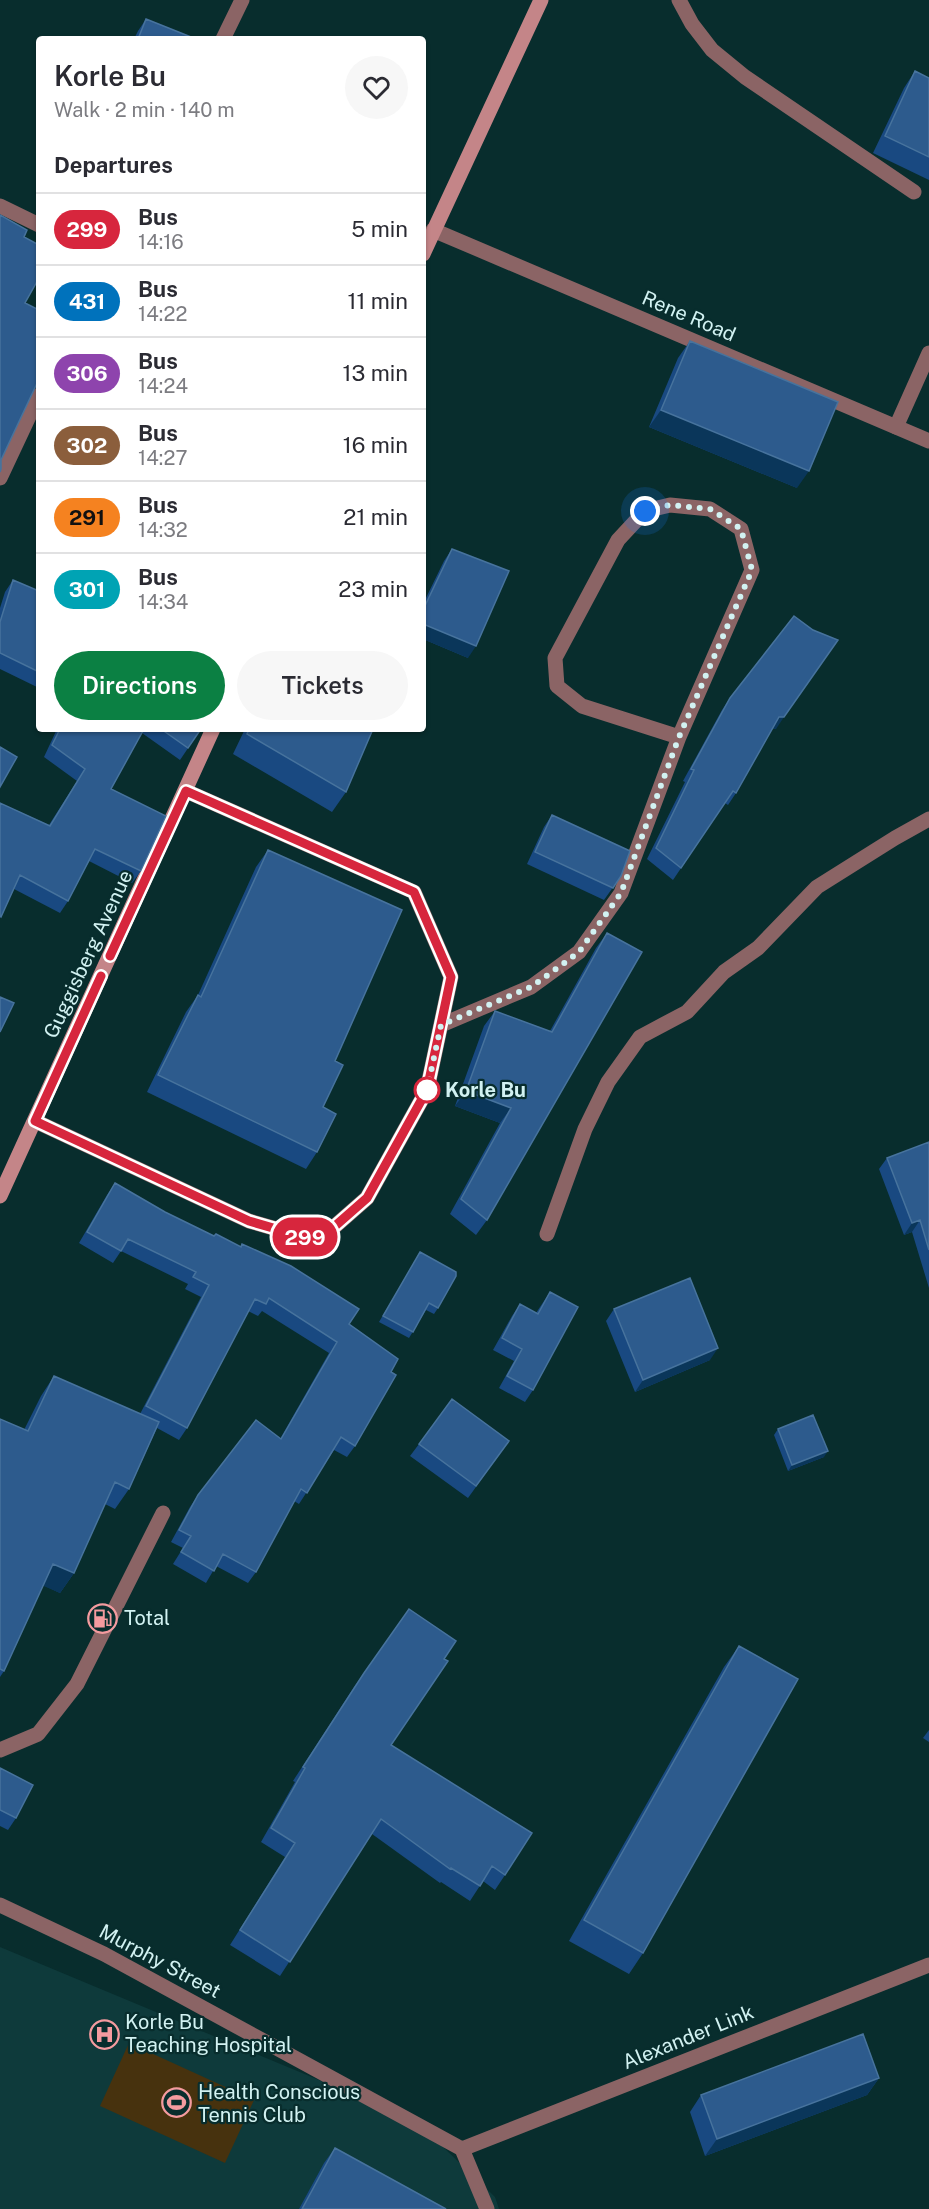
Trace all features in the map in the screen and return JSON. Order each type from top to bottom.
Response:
[{"type":"main road","points":[[426,247],[541,0]]},
{"type":"main road","name":"Guggisberg Avenue","points":[[0,1196],[212,732]]},
{"type":"street","points":[[224,36],[242,0]]},
{"type":"street","points":[[679,0],[692,24],[712,51],[914,192]]},
{"type":"street","points":[[0,206],[36,224]]},
{"type":"street","name":"Rene Road","points":[[433,230],[929,441]]},
{"type":"street","points":[[896,427],[929,353]]},
{"type":"street","points":[[0,478],[36,401]]},
{"type":"street","points":[[441,1025],[531,987],[579,952],[621,893],[679,737],[752,570],[741,529],[710,509],[670,505],[645,511],[618,540],[555,658],[557,686],[582,706],[679,737]]},
{"type":"street","points":[[35,1121],[249,1221],[318,1241],[367,1198],[427,1090],[451,977],[414,892],[186,791]]},
{"type":"street","points":[[547,1234],[585,1129],[608,1082],[640,1037],[687,1012],[724,972],[758,948],[817,887],[929,819]]},
{"type":"street","points":[[0,1750],[38,1734],[77,1684],[163,1513]]},
{"type":"street","name":"Murphy Street","points":[[0,1905],[104,1954],[462,2149]]},
{"type":"street","name":"Alexander Link","points":[[462,2149],[929,1965]]},
{"type":"street","points":[[462,2149],[487,2209]]},
{"type":"shaded area","name":"Korle Bu Teaching Hospital","points":[[0,1947],[415,2120],[495,2197],[499,2209],[0,2209]]},
{"type":"shaded area","name":"Health Conscious Tennis Club","points":[[129,2043],[254,2100],[225,2163],[100,2106]]},
{"type":"building","points":[[146,19],[188,36],[139,36]]},
{"type":"building","points":[[915,71],[929,78],[929,157],[885,136]]},
{"type":"building","points":[[0,215],[27,230],[24,237],[36,243],[36,283],[25,303],[36,308],[36,385],[1,460],[0,472]]},
{"type":"building","points":[[690,341],[838,402],[809,471],[661,410]]},
{"type":"building","points":[[452,549],[509,571],[476,646],[426,625],[426,604]]},
{"type":"building","points":[[13,580],[36,590],[36,671],[0,653],[0,622]]},
{"type":"building","points":[[794,616],[813,630],[838,640],[784,717],[779,717],[736,793],[733,791],[681,868],[656,848],[694,770],[691,769],[730,698]]},
{"type":"building","points":[[58,732],[142,732],[111,789],[166,816],[141,871],[95,849],[68,901],[20,875],[1,917],[0,803],[50,826],[85,769],[52,745]]},
{"type":"building","points":[[165,732],[199,732],[188,748]]},
{"type":"building","points":[[248,732],[372,732],[346,792],[247,734]]},
{"type":"building","points":[[0,747],[17,757],[0,787]]},
{"type":"building","points":[[552,815],[630,851],[621,876],[613,888],[535,852]]},
{"type":"building","points":[[268,850],[402,910],[335,1061],[343,1065],[323,1107],[336,1114],[317,1152],[158,1075],[198,995],[201,997]]},
{"type":"building","points":[[607,933],[642,952],[487,1220],[461,1199],[511,1108],[466,1091],[495,1011],[552,1032]]},
{"type":"building","points":[[0,997],[14,1003],[0,1032]]},
{"type":"building","points":[[929,1142],[929,1250],[920,1220],[912,1223],[887,1158]]},
{"type":"building","points":[[115,1183],[165,1212],[214,1236],[216,1234],[241,1247],[242,1244],[291,1266],[359,1309],[349,1324],[398,1359],[391,1372],[396,1375],[355,1446],[341,1437],[307,1493],[301,1489],[256,1572],[223,1554],[214,1571],[181,1552],[191,1536],[179,1530],[198,1495],[256,1420],[281,1439],[337,1342],[269,1298],[266,1304],[255,1299],[187,1428],[146,1406],[209,1285],[193,1277],[196,1272],[128,1239],[121,1251],[87,1232]]},
{"type":"building","points":[[420,1252],[456,1272],[456,1276],[438,1308],[429,1303],[413,1332],[383,1316]]},
{"type":"building","points":[[690,1278],[718,1348],[643,1380],[614,1309]]},
{"type":"building","points":[[550,1292],[578,1307],[533,1390],[507,1376],[522,1349],[502,1338],[520,1304],[538,1314]]},
{"type":"building","points":[[54,1376],[159,1422],[129,1489],[115,1482],[74,1573],[53,1564],[4,1671],[0,1669],[0,1419],[28,1431]]},
{"type":"building","points":[[452,1399],[509,1441],[476,1486],[419,1444]]},
{"type":"building","points":[[813,1415],[828,1451],[792,1465],[778,1429]]},
{"type":"building","points":[[409,1609],[456,1641],[444,1659],[448,1661],[391,1745],[532,1833],[505,1875],[492,1866],[480,1886],[450,1869],[381,1819],[290,1962],[240,1930],[295,1843],[271,1828],[305,1768],[303,1767]]},
{"type":"building","points":[[739,1646],[798,1679],[643,1953],[584,1920]]},
{"type":"building","points":[[0,1768],[33,1785],[16,1818],[0,1810]]},
{"type":"building","points":[[863,2034],[879,2078],[717,2139],[701,2095]]},
{"type":"building","points":[[335,2148],[446,2209],[302,2209]]},
{"type":"bus line","name":"299","points":[[101,976],[35,1121],[249,1221],[318,1241],[367,1198],[427,1090],[451,977],[414,892],[186,791],[110,956]]},
{"type":"place","name":"Korle Bu","points":[[427,1090]]},
{"type":"place","name":"Total","points":[[103,1618]]},
{"type":"place","name":"Korle Bu Teaching Hospital","points":[[104,2034]]},
{"type":"place","name":"Health Conscious Tennis Club","points":[[177,2103]]},
{"type":"route","points":[[427,1090],[441,1025],[531,987],[563,964],[579,952],[621,893],[679,737],[752,570],[741,529],[710,509],[670,505],[645,511]]}]
